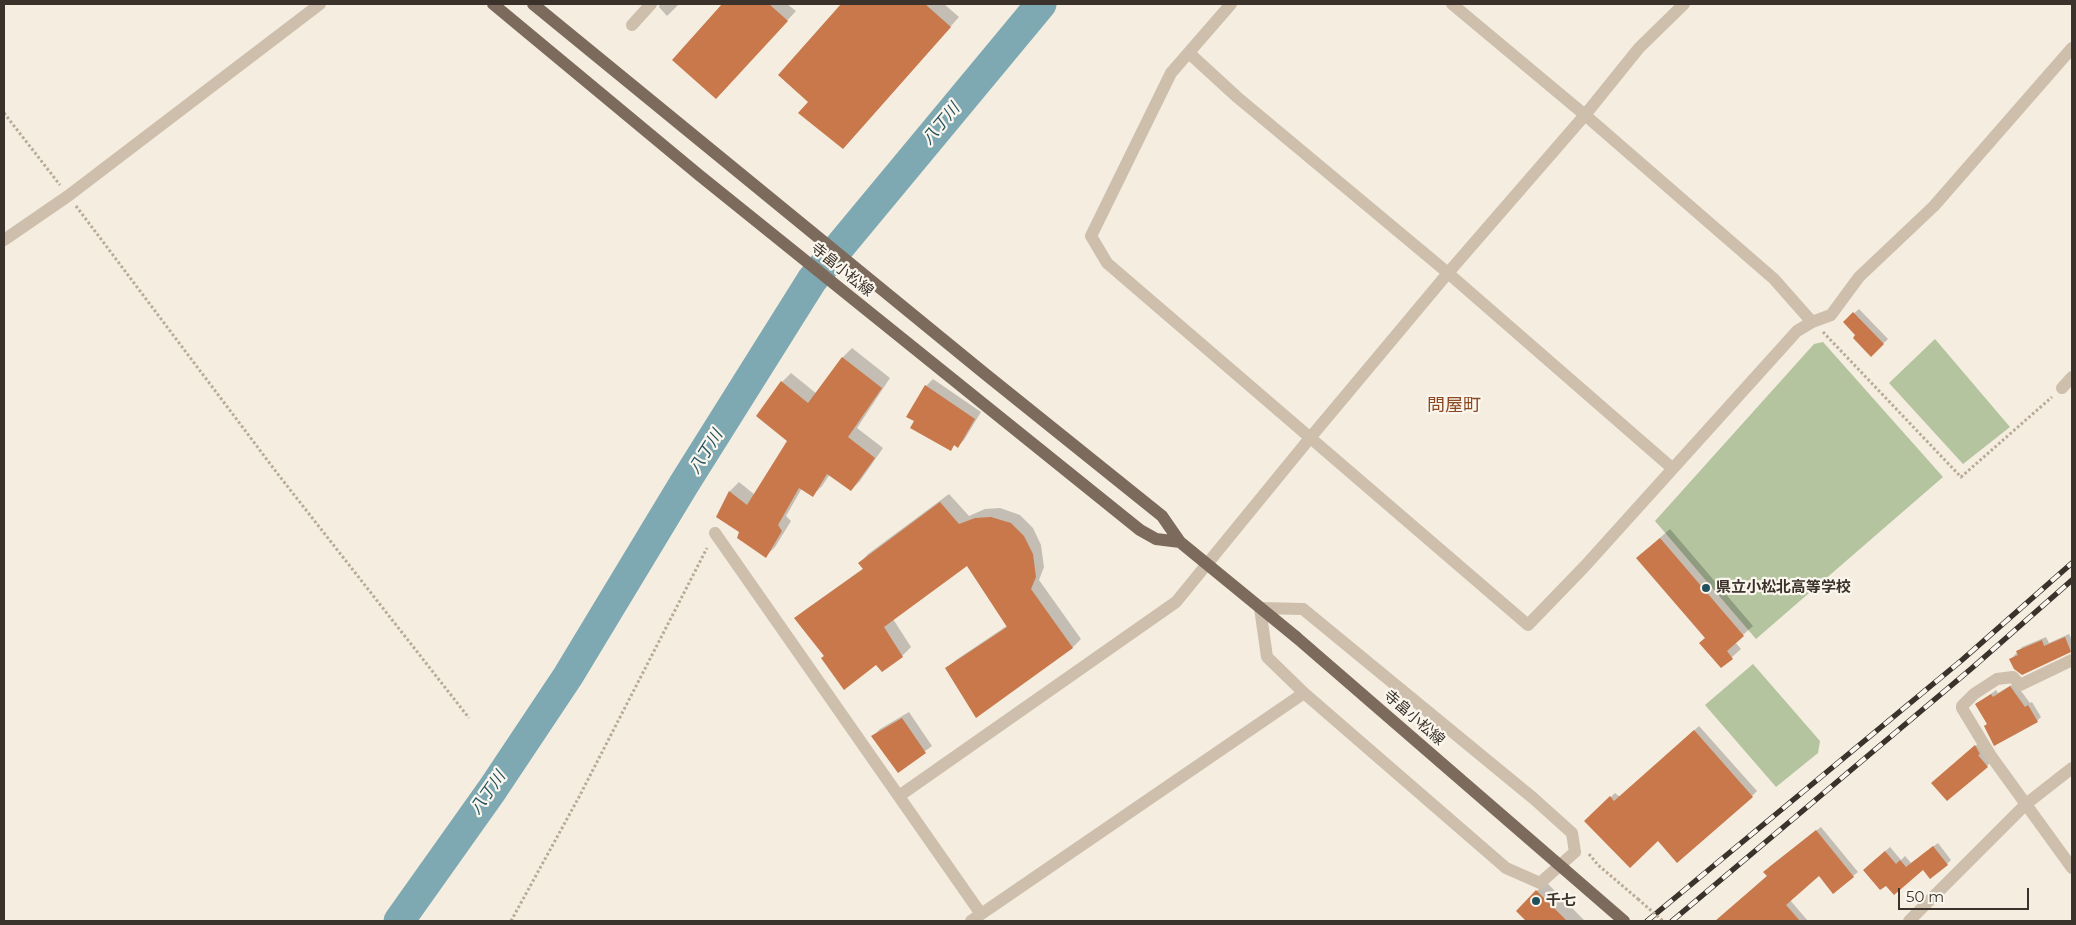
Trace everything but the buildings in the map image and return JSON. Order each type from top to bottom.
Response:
[{"type":"main road","name":"寺畠小松線","points":[[493,4],[699,175],[1140,530],[1156,539],[1180,542]]},
{"type":"main road","name":"寺畠小松線","points":[[533,4],[1162,516],[1180,542],[1296,637],[1624,921]]},
{"type":"street","points":[[4,240],[68,196],[320,4]]},
{"type":"street","points":[[632,25],[651,4]]},
{"type":"street","points":[[1232,4],[1171,73],[1091,236],[1108,263],[1528,625],[1585,566],[1797,330],[1832,315],[1859,276],[1934,206],[2072,48]]},
{"type":"street","points":[[1452,4],[1585,115],[1774,279],[1812,322]]},
{"type":"street","points":[[898,796],[1176,602],[1310,438],[1448,273],[1585,115],[1639,48],[1684,4]]},
{"type":"street","points":[[1189,53],[1237,96],[1448,273],[1672,468]]},
{"type":"street","points":[[2062,388],[2072,377]]},
{"type":"street","points":[[715,533],[898,796],[976,918],[1304,692]]},
{"type":"street","points":[[1260,608],[1303,608],[1362,655],[1559,821],[1572,833],[1574,852],[1540,883],[1506,868],[1304,692],[1268,658],[1260,608]]},
{"type":"street","points":[[2072,660],[2020,685],[2014,677],[1997,680],[1974,694],[1962,706],[1991,756],[2072,868]]},
{"type":"street","points":[[1909,921],[2026,804],[2072,768]]},
{"type":"path","points":[[4,113],[277,473],[470,718]]},
{"type":"path","points":[[1812,322],[1960,478],[2062,388]]},
{"type":"path","points":[[511,921],[579,798],[715,533]]},
{"type":"path","points":[[1598,865],[1663,921]]},
{"type":"green space","points":[[1935,339],[2010,427],[1963,464],[1889,383]]},
{"type":"green space","points":[[1823,342],[1943,477],[1756,639],[1655,521],[1814,344]]},
{"type":"green space","points":[[1753,664],[1820,741],[1818,753],[1776,787],[1705,705]]},
{"type":"waterway","name":"八丁川","points":[[399,921],[492,790],[568,676],[684,484],[812,280],[1041,4]]},
{"type":"railway","points":[[1647,921],[1962,660],[2072,563]]},
{"type":"railway","points":[[1672,921],[1972,668],[2072,580]]},
{"type":"place","name":"県立小松北高等学校","points":[[1706,588]]},
{"type":"place","name":"千七","points":[[1536,901]]},
{"type":"district","name":"問屋町","points":[[1454,406]]}]
